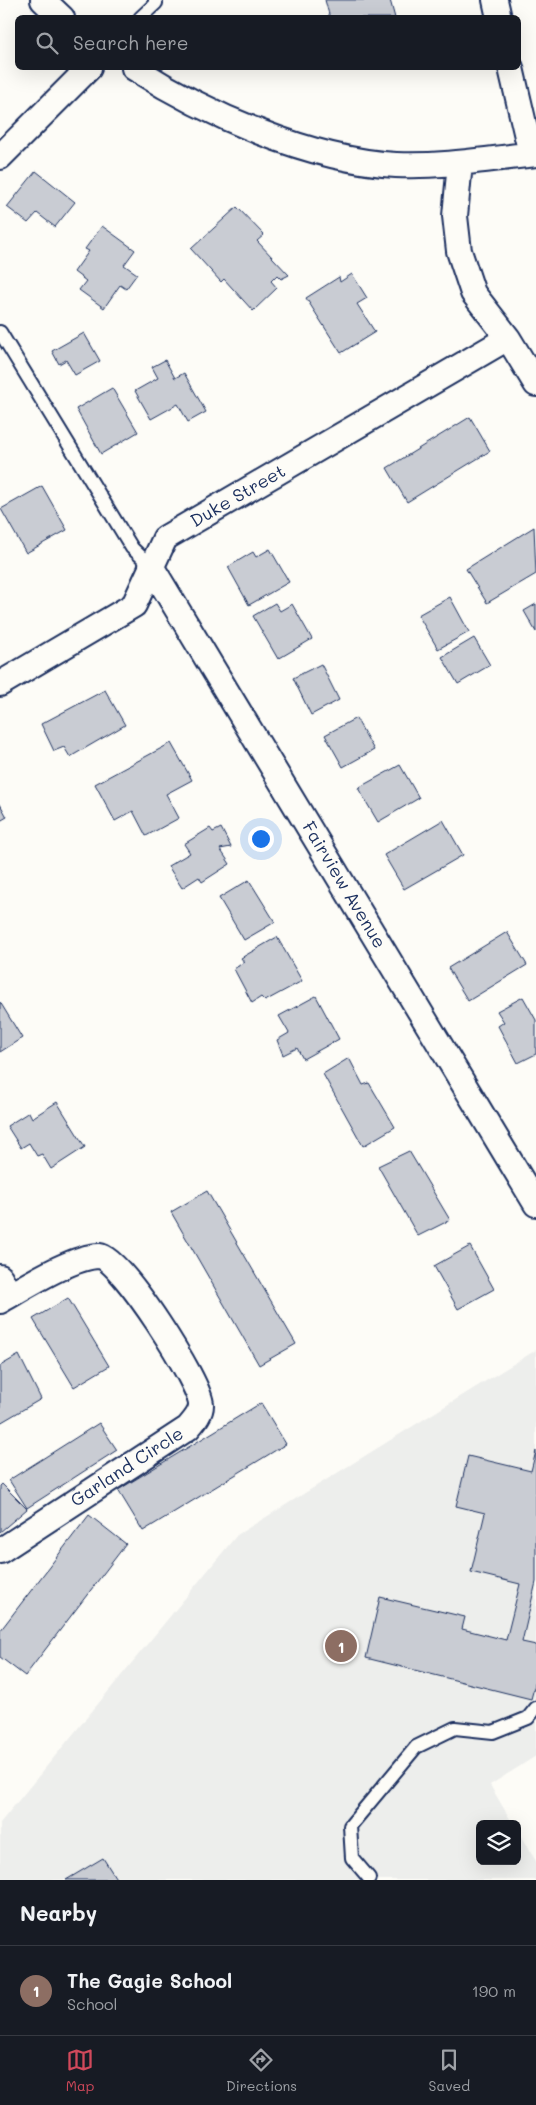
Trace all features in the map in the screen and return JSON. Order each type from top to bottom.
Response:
[{"type":"street","points":[[43,0],[59,15]]},
{"type":"street","points":[[495,0],[498,15]]},
{"type":"street","points":[[0,158],[87,70]]},
{"type":"street","points":[[137,70],[163,86],[223,117],[326,154],[395,165],[460,163],[534,154],[512,70]]},
{"type":"street","points":[[460,163],[455,216],[459,251],[473,292],[508,338],[536,384]]},
{"type":"street","name":"Duke Street","points":[[0,684],[134,605],[165,538],[508,338]]},
{"type":"street","name":"Fairview Avenue","points":[[151,566],[536,1204]]},
{"type":"street","name":"Garland Circle","points":[[0,1551],[188,1428],[198,1416],[201,1405],[198,1394],[165,1334],[116,1265],[102,1256],[83,1258],[3,1291]]},
{"type":"lane","points":[[143,15],[156,3],[155,0]]},
{"type":"lane","points":[[0,332],[132,548],[151,566]]},
{"type":"lane","points":[[369,1878],[352,1858],[350,1826],[416,1747],[455,1728],[492,1732],[528,1718],[536,1708]]},
{"type":"shaded area","points":[[536,1350],[536,1756],[490,1785],[511,1820],[476,1820],[476,1865],[521,1865],[521,1837],[536,1861],[536,1880],[0,1880],[0,1823],[237,1535]]},
{"type":"building","points":[[325,0],[390,0],[394,15],[329,15]]},
{"type":"building","points":[[36,171],[75,202],[55,227],[37,213],[28,223],[7,207]]},
{"type":"building","points":[[237,207],[264,235],[257,241],[289,275],[281,279],[277,275],[271,281],[277,288],[253,311],[224,279],[221,282],[191,249]]},
{"type":"building","points":[[102,226],[135,250],[124,265],[137,274],[126,289],[120,285],[104,308],[79,290],[86,281],[74,272],[89,251],[85,249]]},
{"type":"building","points":[[352,274],[367,298],[357,304],[375,332],[341,353],[306,298],[339,277],[340,282]]},
{"type":"building","points":[[84,333],[100,361],[75,375],[66,360],[59,364],[52,351]]},
{"type":"building","points":[[165,360],[175,378],[184,373],[206,412],[188,422],[178,404],[151,419],[135,391],[158,378],[152,367]]},
{"type":"building","points":[[112,388],[138,432],[101,454],[76,409]]},
{"type":"building","points":[[470,417],[490,451],[407,502],[387,468]]},
{"type":"building","points":[[42,486],[67,530],[26,553],[1,509]]},
{"type":"building","points":[[534,527],[536,574],[487,603],[466,569]]},
{"type":"building","points":[[270,549],[289,582],[249,605],[228,567],[253,552],[256,557]]},
{"type":"building","points":[[450,597],[469,632],[438,649],[418,615]]},
{"type":"building","points":[[275,603],[280,611],[292,604],[312,639],[278,659],[253,616]]},
{"type":"building","points":[[536,604],[536,632],[524,611]]},
{"type":"building","points":[[474,638],[490,665],[458,684],[442,657]]},
{"type":"building","points":[[321,664],[339,700],[311,715],[293,678]]},
{"type":"building","points":[[105,690],[125,725],[70,757],[64,747],[54,751],[41,724]]},
{"type":"building","points":[[356,718],[374,750],[343,767],[325,735]]},
{"type":"building","points":[[171,743],[192,780],[166,794],[179,818],[146,836],[133,811],[115,821],[95,784]]},
{"type":"building","points":[[400,765],[419,798],[378,822],[358,788]]},
{"type":"building","points":[[0,804],[7,817],[0,821]]},
{"type":"building","points":[[443,820],[463,855],[404,889],[384,855]]},
{"type":"building","points":[[210,828],[213,832],[221,828],[231,847],[220,849],[230,864],[202,882],[199,877],[182,888],[168,866],[190,853],[184,844]]},
{"type":"building","points":[[249,880],[275,922],[244,940],[219,898]]},
{"type":"building","points":[[507,932],[527,965],[468,1001],[448,968]]},
{"type":"building","points":[[277,937],[302,981],[265,1001],[261,997],[252,1003],[234,969],[244,962],[241,958]]},
{"type":"building","points":[[316,996],[339,1039],[303,1059],[297,1048],[283,1055],[277,1040],[289,1033],[279,1016]]},
{"type":"building","points":[[523,997],[536,1020],[536,1054],[518,1063],[498,1026],[504,1022],[497,1011]]},
{"type":"building","points":[[0,1002],[22,1038],[0,1052]]},
{"type":"building","points":[[349,1058],[363,1085],[369,1083],[395,1127],[363,1146],[323,1074]]},
{"type":"building","points":[[57,1102],[85,1147],[51,1169],[42,1154],[37,1156],[29,1143],[21,1148],[7,1126],[29,1112],[32,1118]]},
{"type":"building","points":[[409,1151],[450,1220],[418,1236],[378,1166]]},
{"type":"building","points":[[207,1191],[296,1344],[259,1365],[171,1212]]},
{"type":"building","points":[[470,1246],[494,1289],[458,1309],[434,1266]]},
{"type":"building","points":[[68,1298],[109,1366],[74,1387],[33,1319]]},
{"type":"building","points":[[19,1355],[41,1399],[0,1423],[0,1366]]},
{"type":"building","points":[[261,1403],[286,1444],[143,1531],[118,1490]]},
{"type":"building","points":[[99,1423],[117,1450],[27,1508],[9,1480]]},
{"type":"building","points":[[536,1451],[536,1582],[522,1642],[536,1645],[536,1680],[531,1699],[366,1658],[380,1597],[465,1617],[462,1629],[506,1640],[520,1584],[471,1572],[485,1513],[456,1506],[468,1456],[531,1471]]},
{"type":"building","points":[[2,1484],[27,1509],[0,1532],[0,1486]]},
{"type":"building","points":[[89,1515],[126,1544],[25,1676],[0,1657],[0,1631]]},
{"type":"building","points":[[103,1858],[117,1880],[66,1880]]},
{"type":"place","name":"The Gagie School","points":[[341,1646]]}]
